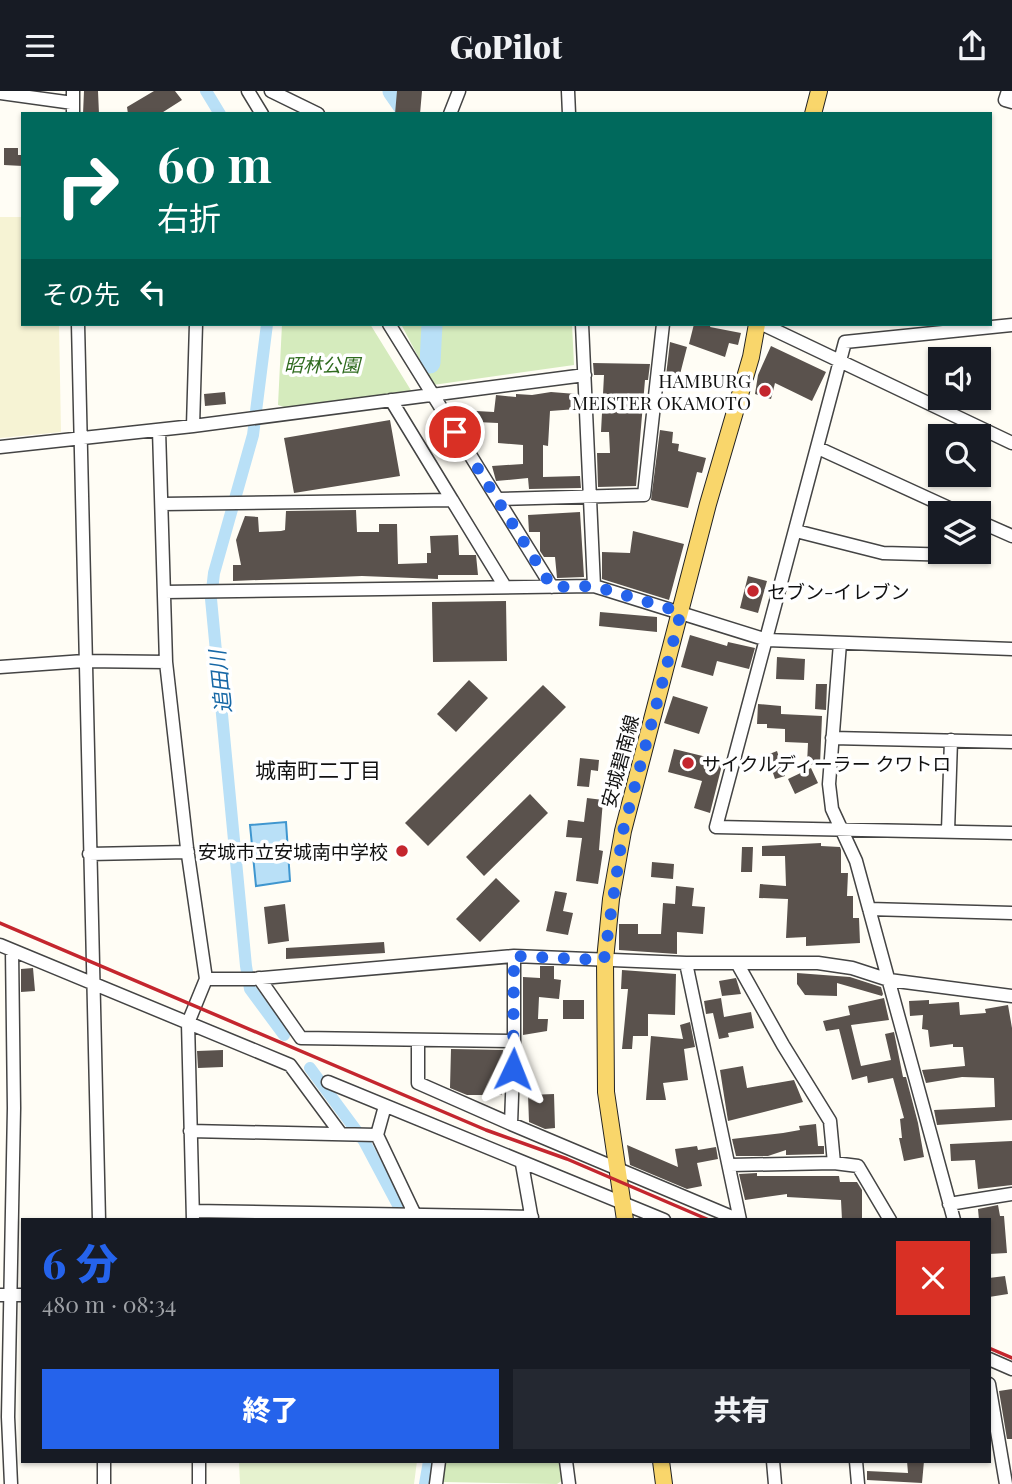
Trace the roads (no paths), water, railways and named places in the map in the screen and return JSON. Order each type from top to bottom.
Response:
[{"type":"main road","points":[[814,112],[819,91]]},
{"type":"main road","name":"安城碧南線","points":[[625,1218],[606,1092],[604,960],[623,831],[751,357],[757,326]]},
{"type":"main road","points":[[661,1463],[664,1484]]},
{"type":"street","points":[[248,91],[261,112]]},
{"type":"street","points":[[271,91],[314,112]]},
{"type":"street","points":[[451,112],[459,91]]},
{"type":"street","points":[[568,91],[569,112]]},
{"type":"street","points":[[1008,91],[1005,100],[1012,101]]},
{"type":"street","points":[[0,93],[73,103]]},
{"type":"street","points":[[1012,325],[845,342],[716,827],[1012,833]]},
{"type":"street","points":[[78,326],[99,1218]]},
{"type":"street","points":[[193,426],[196,326]]},
{"type":"street","points":[[390,326],[552,587]]},
{"type":"street","points":[[582,326],[592,496],[594,586]]},
{"type":"street","points":[[498,499],[644,495],[663,326]]},
{"type":"street","points":[[766,326],[1012,443]]},
{"type":"street","points":[[0,447],[193,426],[585,375]]},
{"type":"street","points":[[391,400],[504,585]]},
{"type":"street","points":[[159,430],[166,662],[206,979],[188,1023],[193,1215],[532,1218],[522,1164]]},
{"type":"street","points":[[818,448],[934,501]]},
{"type":"street","points":[[162,504],[452,500]]},
{"type":"street","points":[[991,527],[1012,536]]},
{"type":"street","points":[[796,531],[883,553],[928,554]]},
{"type":"street","points":[[164,591],[594,586],[767,640],[1012,649]]},
{"type":"street","points":[[840,643],[829,784],[832,809],[842,829],[869,909],[953,1218]]},
{"type":"street","points":[[0,667],[84,661],[166,662]]},
{"type":"street","points":[[832,738],[1012,741]]},
{"type":"street","points":[[948,831],[951,740]]},
{"type":"street","points":[[89,854],[188,852]]},
{"type":"street","points":[[869,909],[1012,913]]},
{"type":"street","points":[[10,1484],[8,1417],[11,1295],[5,1202],[14,1108],[6,947],[290,1065],[359,1135],[408,1217]]},
{"type":"street","points":[[510,1124],[514,956]]},
{"type":"street","points":[[206,979],[251,978],[514,956],[686,963],[818,963],[852,968],[889,980],[1011,999]]},
{"type":"street","points":[[686,963],[730,1165],[739,1218]]},
{"type":"street","points":[[737,963],[830,1121],[834,1163]]},
{"type":"street","points":[[251,978],[301,1038],[514,1041]]},
{"type":"street","points":[[418,1041],[418,1083],[734,1218]]},
{"type":"street","points":[[328,1082],[522,1164],[660,1218]]},
{"type":"street","points":[[190,1131],[359,1135],[385,1106]]},
{"type":"street","points":[[0,1107],[14,1108]]},
{"type":"street","points":[[730,1165],[834,1163],[858,1166],[889,1218]]},
{"type":"street","points":[[949,1204],[1012,1194]]},
{"type":"street","points":[[991,1360],[1012,1369]]},
{"type":"street","points":[[991,1396],[1006,1484]]},
{"type":"street","points":[[104,1463],[104,1484]]},
{"type":"street","points":[[199,1463],[199,1484]]},
{"type":"street","points":[[436,1484],[439,1463]]},
{"type":"street","points":[[566,1463],[569,1484]]},
{"type":"street","points":[[773,1463],[775,1484]]},
{"type":"street","points":[[856,1463],[858,1484]]},
{"type":"water","points":[[286,822],[290,881],[256,886],[250,825]]},
{"type":"waterway","name":"追田川","points":[[206,91],[219,112]]},
{"type":"waterway","points":[[393,91],[408,112]]},
{"type":"waterway","name":"追田川","points":[[267,326],[253,435],[214,573],[211,599],[246,966],[250,989],[284,1035]]},
{"type":"waterway","points":[[430,363],[432,326]]},
{"type":"waterway","name":"追田川","points":[[310,1068],[364,1141],[405,1218]]},
{"type":"waterway","name":"追田川","points":[[425,1484],[429,1463]]},
{"type":"railway","points":[[0,923],[486,1130],[567,1159],[704,1218]]},
{"type":"railway","points":[[991,1349],[1012,1358]]},
{"type":"place","name":"HAMBURG MEISTER OKAMOTO","points":[[765,391]]},
{"type":"place","name":"セブン-イレブン","points":[[753,591]]},
{"type":"place","name":"サイクルディーラー クワトロ","points":[[688,763]]},
{"type":"place","name":"安城市立安城南中学校","points":[[402,851]]},
{"type":"district","name":"城南町二丁目","points":[[318,769]]},
{"type":"park label","name":"昭林公園","points":[[322,364]]}]
